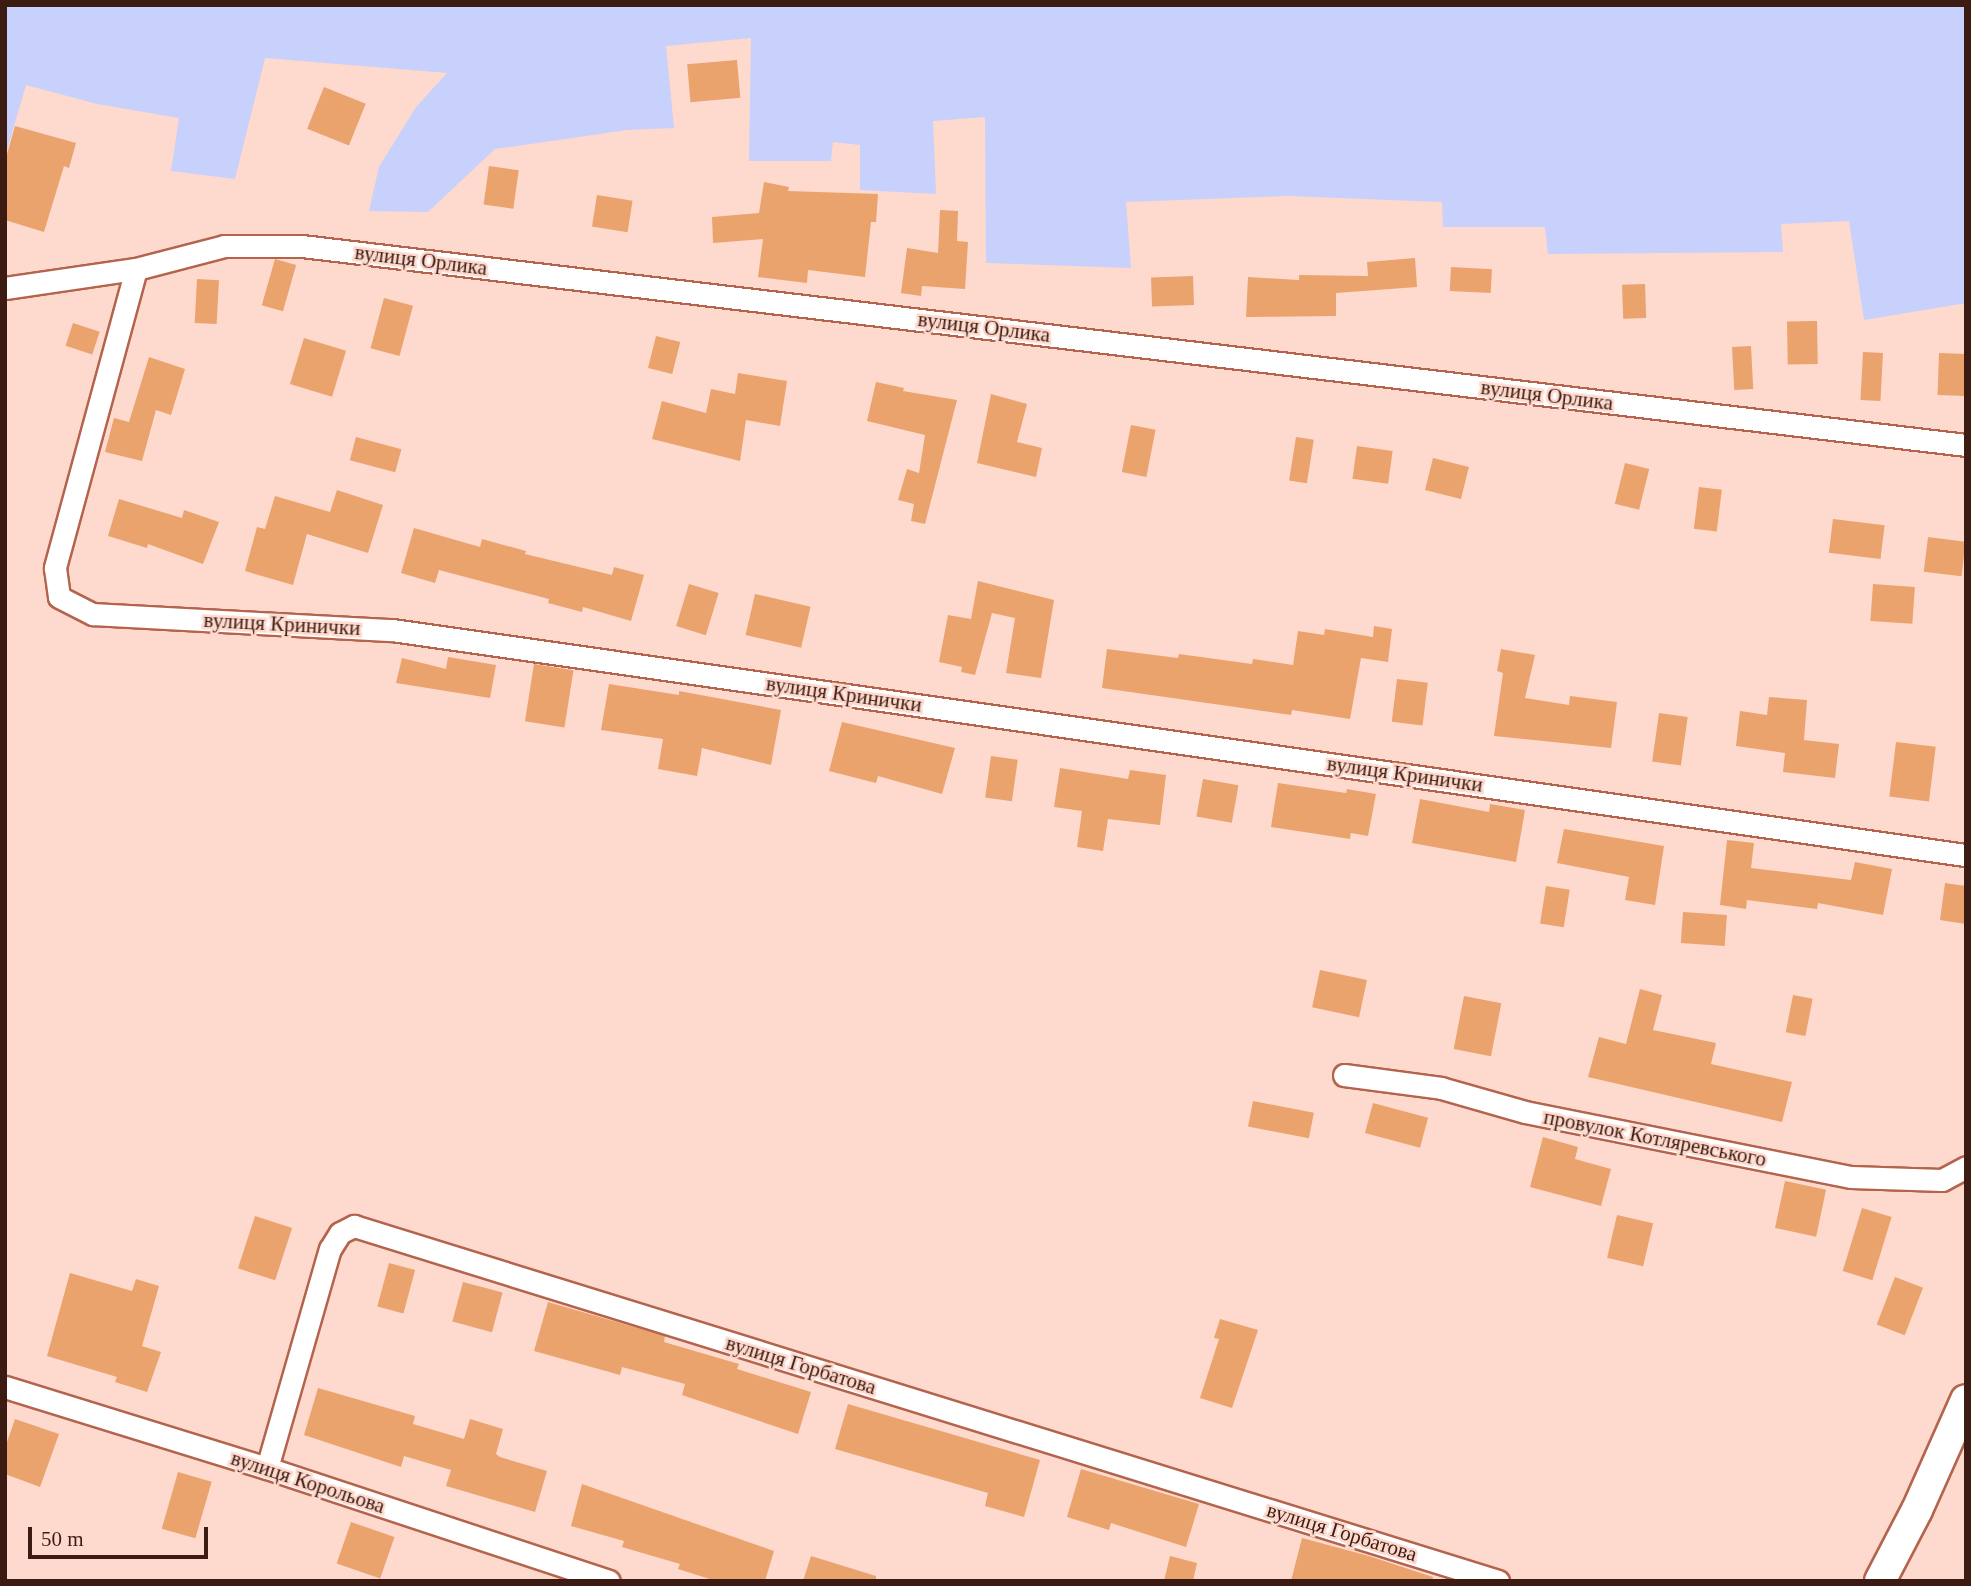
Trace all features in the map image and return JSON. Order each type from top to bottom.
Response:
[{"type":"main road","points":[[1880,1581],[1917,1510],[1966,1400]]},
{"type":"street","name":"вулиця Орлика","points":[[5,288],[136,269],[224,246],[302,246],[1966,445]]},
{"type":"street","name":"вулиця Кринички","points":[[136,269],[55,568],[59,597],[93,614],[392,629],[1966,855]]},
{"type":"street","name":"провулок Котляревського","points":[[1344,1075],[1441,1088],[1525,1112],[1851,1177],[1942,1180],[1966,1167]]},
{"type":"street","name":"вулиця Горбатова","points":[[267,1468],[330,1250],[340,1233],[354,1226],[1498,1581]]},
{"type":"street","name":"вулиця Корольова","points":[[5,1387],[267,1468],[609,1581]]},
{"type":"shaded area","points":[[5,5],[1966,5],[1966,303],[1864,320],[1849,221],[1781,224],[1783,252],[1548,254],[1545,227],[1443,227],[1442,202],[1288,196],[1126,202],[1131,268],[986,263],[985,117],[933,121],[936,194],[860,190],[860,145],[833,142],[831,161],[749,161],[751,38],[666,46],[674,128],[627,130],[495,149],[428,212],[369,211],[379,167],[416,107],[447,73],[265,58],[235,179],[171,171],[179,118],[97,104],[26,85],[5,157]]},
{"type":"building","points":[[737,60],[740,98],[691,102],[687,64]]},
{"type":"building","points":[[324,87],[366,104],[349,146],[307,129]]},
{"type":"building","points":[[15,126],[76,143],[69,168],[64,166],[44,232],[5,220],[5,161]]},
{"type":"building","points":[[489,166],[519,170],[513,209],[484,205]]},
{"type":"building","points":[[764,182],[789,187],[788,191],[878,194],[876,222],[871,222],[865,277],[808,270],[807,283],[758,277],[763,239],[713,243],[712,217],[759,213]]},
{"type":"building","points":[[597,195],[633,201],[628,232],[592,227]]},
{"type":"building","points":[[940,210],[958,211],[957,241],[968,242],[965,289],[922,286],[921,296],[901,293],[907,248],[938,253]]},
{"type":"building","points":[[1415,258],[1417,287],[1336,293],[1336,316],[1246,317],[1248,277],[1299,280],[1299,275],[1368,276],[1367,262]]},
{"type":"building","points":[[275,259],[296,265],[283,311],[262,305]]},
{"type":"building","points":[[1451,267],[1492,269],[1491,293],[1450,291]]},
{"type":"building","points":[[1193,276],[1194,305],[1152,306],[1151,277]]},
{"type":"building","points":[[197,279],[219,280],[217,324],[195,323]]},
{"type":"building","points":[[1645,284],[1646,318],[1623,319],[1622,285]]},
{"type":"building","points":[[384,298],[413,306],[400,356],[371,348]]},
{"type":"building","points":[[1817,321],[1818,364],[1788,365],[1787,322]]},
{"type":"building","points":[[73,323],[100,332],[92,354],[66,346]]},
{"type":"building","points":[[656,336],[680,342],[672,374],[648,368]]},
{"type":"building","points":[[304,338],[346,351],[332,397],[290,384]]},
{"type":"building","points":[[1751,346],[1753,389],[1734,390],[1732,347]]},
{"type":"building","points":[[1863,352],[1883,353],[1880,401],[1860,400]]},
{"type":"building","points":[[1939,353],[1966,354],[1965,396],[1938,395]]},
{"type":"building","points":[[149,357],[185,369],[171,415],[156,410],[142,461],[105,452],[114,418],[129,422]]},
{"type":"building","points":[[738,373],[787,381],[780,426],[746,420],[740,461],[652,439],[662,401],[706,413],[711,389],[735,394]]},
{"type":"building","points":[[876,382],[904,388],[903,391],[957,400],[925,524],[911,521],[914,504],[898,500],[907,469],[919,473],[925,435],[867,421]]},
{"type":"building","points":[[991,394],[1027,404],[1017,442],[1042,448],[1036,477],[977,463]]},
{"type":"building","points":[[1131,425],[1156,430],[1146,477],[1122,472]]},
{"type":"building","points":[[356,437],[401,449],[395,472],[350,460]]},
{"type":"building","points":[[1296,437],[1314,440],[1307,483],[1289,480]]},
{"type":"building","points":[[1357,446],[1393,451],[1388,484],[1352,479]]},
{"type":"building","points":[[1433,458],[1469,467],[1461,499],[1425,490]]},
{"type":"building","points":[[1625,463],[1649,469],[1639,510],[1615,504]]},
{"type":"building","points":[[1699,487],[1722,490],[1717,531],[1694,529]]},
{"type":"building","points":[[337,490],[383,505],[368,553],[307,534],[293,585],[245,571],[257,527],[265,529],[275,496],[330,512]]},
{"type":"building","points":[[119,499],[182,518],[184,510],[219,522],[203,564],[148,544],[147,548],[108,536]]},
{"type":"building","points":[[1833,519],[1885,525],[1880,559],[1829,553]]},
{"type":"building","points":[[414,528],[480,547],[482,539],[526,551],[525,554],[612,575],[614,567],[644,575],[631,621],[583,607],[582,612],[548,603],[549,599],[439,570],[435,583],[401,573]]},
{"type":"building","points":[[1928,537],[1966,542],[1961,576],[1924,572]]},
{"type":"building","points":[[978,581],[1054,600],[1041,678],[1006,673],[1015,618],[992,613],[975,675],[961,672],[962,667],[939,662],[948,615],[971,619]]},
{"type":"building","points":[[689,584],[719,593],[706,635],[676,626]]},
{"type":"building","points":[[1873,584],[1915,587],[1912,624],[1870,621]]},
{"type":"building","points":[[755,594],[811,607],[801,648],[746,635]]},
{"type":"building","points":[[1374,626],[1392,629],[1388,662],[1361,658],[1350,719],[1292,710],[1291,715],[1102,688],[1107,649],[1178,658],[1179,654],[1252,664],[1253,659],[1293,665],[1298,631],[1324,635],[1325,629],[1373,637]]},
{"type":"building","points":[[1501,649],[1535,655],[1525,698],[1569,705],[1570,696],[1617,702],[1611,748],[1494,736],[1503,673],[1497,671]]},
{"type":"building","points":[[448,657],[496,665],[490,698],[396,683],[402,658],[446,669]]},
{"type":"building","points":[[534,664],[574,670],[564,728],[525,721]]},
{"type":"building","points":[[1397,679],[1428,683],[1423,725],[1392,722]]},
{"type":"building","points":[[609,684],[679,695],[679,691],[781,710],[771,765],[702,748],[697,776],[658,769],[663,739],[601,730]]},
{"type":"building","points":[[1769,697],[1807,700],[1804,740],[1839,744],[1835,778],[1783,772],[1785,753],[1736,746],[1740,711],[1767,715]]},
{"type":"building","points":[[1659,713],[1688,717],[1681,766],[1652,762]]},
{"type":"building","points":[[842,722],[955,748],[942,794],[878,776],[876,783],[829,771]]},
{"type":"building","points":[[1896,742],[1936,747],[1929,801],[1889,797]]},
{"type":"building","points":[[991,756],[1018,760],[1012,801],[985,798]]},
{"type":"building","points":[[1060,768],[1128,779],[1130,770],[1166,775],[1160,825],[1108,819],[1103,851],[1077,847],[1082,811],[1054,807]]},
{"type":"building","points":[[1203,779],[1238,785],[1232,823],[1196,816]]},
{"type":"building","points":[[1278,783],[1346,793],[1347,789],[1376,794],[1368,836],[1351,833],[1350,839],[1271,827]]},
{"type":"building","points":[[1420,799],[1489,812],[1490,804],[1525,810],[1516,862],[1412,843]]},
{"type":"building","points":[[1564,829],[1664,846],[1655,905],[1625,900],[1629,877],[1557,863]]},
{"type":"building","points":[[1727,840],[1754,843],[1751,868],[1851,880],[1855,862],[1892,869],[1883,915],[1818,903],[1817,909],[1747,900],[1746,909],[1720,905]]},
{"type":"building","points":[[1945,883],[1966,886],[1966,924],[1940,920]]},
{"type":"building","points":[[1546,886],[1570,890],[1564,927],[1540,924]]},
{"type":"building","points":[[1683,912],[1727,915],[1725,946],[1681,943]]},
{"type":"building","points":[[1320,970],[1367,980],[1359,1017],[1312,1007]]},
{"type":"building","points":[[1640,989],[1662,995],[1653,1030],[1716,1043],[1711,1064],[1792,1082],[1782,1122],[1588,1077],[1599,1037],[1626,1044]]},
{"type":"building","points":[[1793,995],[1813,999],[1805,1036],[1786,1032]]},
{"type":"building","points":[[1464,996],[1501,1003],[1491,1056],[1454,1049]]},
{"type":"building","points":[[1253,1101],[1314,1113],[1309,1138],[1248,1127]]},
{"type":"building","points":[[1373,1103],[1428,1118],[1420,1148],[1365,1133]]},
{"type":"building","points":[[1543,1137],[1578,1147],[1575,1159],[1611,1169],[1601,1206],[1530,1187]]},
{"type":"building","points":[[1785,1181],[1826,1190],[1816,1237],[1775,1228]]},
{"type":"building","points":[[1862,1208],[1892,1217],[1872,1280],[1843,1271]]},
{"type":"building","points":[[1617,1215],[1653,1223],[1643,1266],[1607,1258]]},
{"type":"building","points":[[255,1216],[292,1228],[275,1280],[238,1268]]},
{"type":"building","points":[[389,1263],[415,1270],[403,1313],[377,1306]]},
{"type":"building","points":[[70,1273],[132,1291],[136,1279],[159,1286],[142,1346],[161,1352],[147,1392],[115,1382],[117,1377],[47,1356]]},
{"type":"building","points":[[1895,1277],[1923,1288],[1905,1335],[1877,1325]]},
{"type":"building","points":[[463,1282],[503,1293],[492,1332],[452,1322]]},
{"type":"building","points":[[548,1302],[665,1336],[664,1342],[739,1364],[737,1369],[811,1392],[798,1434],[682,1395],[685,1384],[622,1367],[620,1375],[534,1351]]},
{"type":"building","points":[[1220,1319],[1258,1330],[1232,1408],[1200,1398],[1219,1339],[1214,1338]]},
{"type":"building","points":[[318,1388],[415,1416],[413,1424],[464,1439],[470,1419],[503,1429],[496,1454],[547,1471],[535,1512],[446,1486],[451,1470],[404,1456],[401,1467],[304,1435]]},
{"type":"building","points":[[848,1404],[1040,1460],[1024,1517],[985,1506],[988,1493],[835,1449]]},
{"type":"building","points":[[15,1419],[59,1434],[40,1487],[5,1474],[5,1448]]},
{"type":"building","points":[[1081,1469],[1199,1504],[1186,1547],[1111,1523],[1109,1530],[1067,1517]]},
{"type":"building","points":[[178,1472],[212,1482],[195,1538],[162,1529]]},
{"type":"building","points":[[582,1484],[774,1551],[765,1581],[716,1581],[678,1569],[680,1564],[622,1547],[624,1541],[571,1526]]},
{"type":"building","points":[[351,1522],[394,1537],[380,1579],[337,1564]]},
{"type":"building","points":[[1302,1538],[1433,1577],[1432,1581],[1291,1581]]},
{"type":"building","points":[[811,1556],[876,1576],[876,1581],[803,1581]]},
{"type":"building","points":[[1170,1556],[1197,1563],[1193,1581],[1164,1581]]}]
